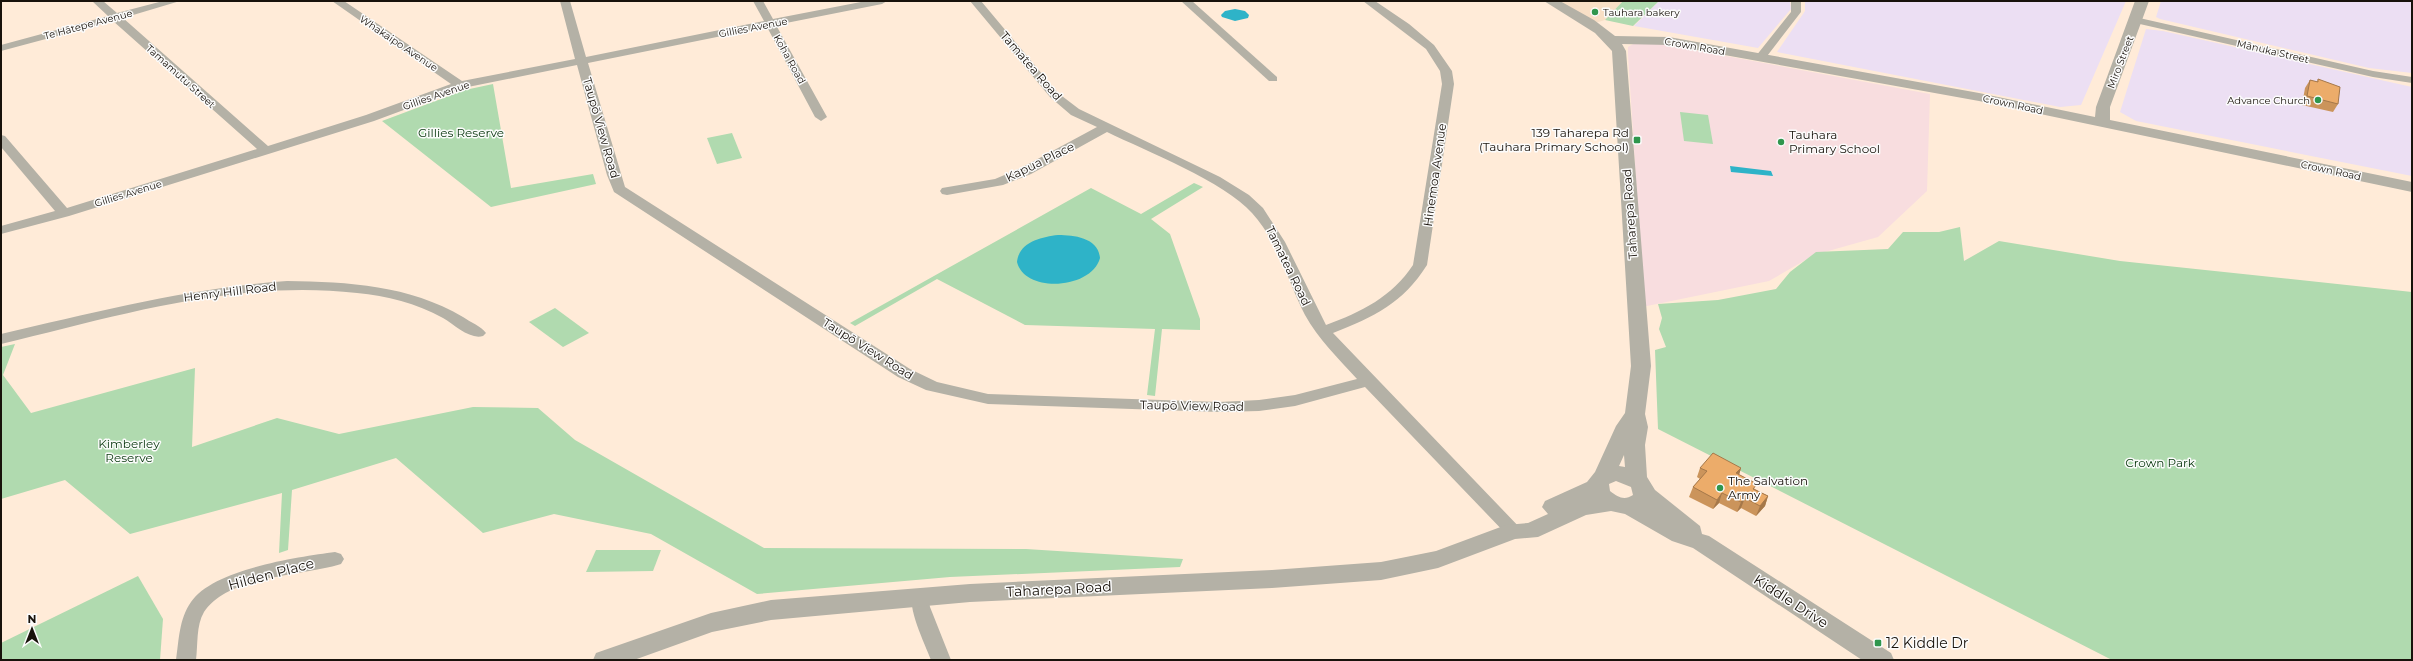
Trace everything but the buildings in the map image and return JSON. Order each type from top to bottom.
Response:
[{"type":"street","name":"Tamamutu Street","points":[[97,1],[265,150]]},
{"type":"street","name":"Te Hātepe Avenue","points":[[1,48],[175,1]]},
{"type":"street","name":"Whakaipo Avenue","points":[[337,1],[460,85]]},
{"type":"street","name":"Taupō View Road","points":[[566,1],[613,175],[619,189],[904,374],[932,386],[988,400],[1018,402],[1253,407],[1303,400],[1368,381]]},
{"type":"street","name":"Koha Road","points":[[758,1],[821,117]]},
{"type":"street","name":"Gillies Avenue","points":[[1,230],[64,213],[370,118],[460,85],[882,1]]},
{"type":"street","name":"Tamatea Road","points":[[975,1],[1054,95],[1074,112],[1215,180],[1244,198],[1258,211],[1278,242],[1313,316],[1323,331],[1368,381],[1514,531]]},
{"type":"street","points":[[1186,1],[1273,79]]},
{"type":"street","name":"Hinemoa Avenue","points":[[1323,331],[1349,322],[1387,304],[1413,278],[1420,265],[1448,84],[1445,66],[1437,53],[1368,1]]},
{"type":"street","points":[[1551,1],[1612,40]]},
{"type":"street","points":[[1760,58],[1796,12],[1796,1]]},
{"type":"street","name":"Miro Street","points":[[2102,123],[2103,107],[2142,1]]},
{"type":"street","name":"Mānuka Street","points":[[2135,20],[2373,74],[2412,80]]},
{"type":"street","name":"Crown Road","points":[[1612,40],[1657,40],[1979,97],[2412,187]]},
{"type":"street","name":"Taharepa Road","points":[[1612,40],[1619,51],[1641,366],[1635,414],[1638,427],[1634,445],[1630,496]]},
{"type":"street","name":"Kapua Place","points":[[947,191],[990,184],[1026,171],[1105,128]]},
{"type":"street","points":[[1,138],[64,213]]},
{"type":"street","name":"Henry Hill Road","points":[[1,338],[175,298],[245,288],[277,286],[337,287],[387,293],[429,305],[453,316],[478,333]]},
{"type":"street","name":"Taharepa Road","points":[[1601,481],[1626,426],[1635,414]]},
{"type":"street","name":"Taharepa Road","points":[[1514,531],[1520,521],[1616,473],[1630,496]]},
{"type":"street","points":[[1601,481],[1602,495],[1630,496]]},
{"type":"street","name":"Taharepa Road","points":[[605,660],[711,622],[771,610],[920,596],[1272,579],[1381,571],[1438,559],[1514,531],[1530,531],[1582,508],[1630,496]]},
{"type":"street","name":"Kiddle Drive","points":[[1630,496],[1680,535],[1701,542],[1882,660]]},
{"type":"street","name":"Hilden Place","points":[[186,660],[192,621],[197,608],[205,597],[237,581],[302,563],[335,559]]},
{"type":"street","points":[[920,596],[921,607],[941,660]]},
{"type":"shaded area","points":[[1560,1],[1623,1],[1605,20],[1595,23]]},
{"type":"shaded area","points":[[1659,1],[1790,1],[1791,9],[1758,48],[1634,26]]},
{"type":"shaded area","points":[[1805,1],[2126,1],[2081,105],[2060,107],[1777,52],[1805,11]]},
{"type":"shaded area","points":[[2161,1],[2412,1],[2412,73],[2369,68],[2160,19],[2156,17]]},
{"type":"shaded area","points":[[2146,29],[2163,31],[2412,87],[2412,176],[2136,121],[2120,112]]},
{"type":"shaded area","name":"Tauhara Primary School","points":[[1635,43],[1656,43],[1930,94],[1927,191],[1878,237],[1814,255],[1769,281],[1642,307],[1643,290],[1628,54],[1628,47]]},
{"type":"green space","points":[[1623,1],[1659,1],[1633,26],[1605,20]]},
{"type":"green space","name":"Gillies Reserve","points":[[493,84],[511,188],[593,174],[596,184],[491,207],[382,121],[465,90]]},
{"type":"green space","points":[[1680,112],[1708,115],[1713,144],[1684,141]]},
{"type":"green space","points":[[732,133],[742,158],[717,164],[707,138]]},
{"type":"green space","points":[[1194,183],[1203,187],[1151,219],[1170,234],[1200,319],[1200,330],[1162,329],[1155,396],[1147,395],[1155,329],[1025,325],[937,279],[855,326],[850,323],[1091,188],[1141,214]]},
{"type":"green space","name":"Crown Park","points":[[1960,227],[1964,261],[1999,241],[2120,261],[2412,292],[2412,660],[2112,660],[1658,429],[1655,350],[1666,347],[1659,329],[1662,318],[1658,304],[1718,300],[1776,289],[1790,272],[1816,252],[1888,249],[1903,232],[1939,232]]},
{"type":"green space","points":[[555,308],[589,333],[563,347],[529,322]]},
{"type":"green space","name":"Kimberley Reserve","points":[[15,344],[3,375],[31,413],[195,368],[192,447],[277,418],[339,434],[473,407],[538,408],[575,440],[764,548],[1026,549],[1183,559],[1180,567],[950,577],[757,594],[651,534],[554,514],[483,533],[396,458],[292,490],[288,550],[279,553],[282,493],[130,534],[65,480],[1,499],[1,347]]},
{"type":"green space","points":[[596,550],[661,550],[653,571],[586,572]]},
{"type":"green space","points":[[138,576],[163,619],[160,660],[1,660],[1,643]]},
{"type":"water","points":[[1235,9],[1245,11],[1249,15],[1248,18],[1235,21],[1222,17],[1221,15],[1225,11]]},
{"type":"water","points":[[1730,166],[1771,171],[1773,176],[1731,172]]},
{"type":"water","points":[[1058,235],[1085,239],[1095,246],[1100,258],[1094,268],[1085,276],[1072,281],[1058,284],[1045,283],[1032,279],[1023,272],[1017,262],[1019,255],[1026,245],[1038,239]]},
{"type":"place","name":"Tauhara bakery","points":[[1595,12]]},
{"type":"place","name":"Advance Church","points":[[2318,100]]},
{"type":"place","name":"139 Taharepa Rd (Tauhara Primary School)","points":[[1637,140]]},
{"type":"place","name":"Tauhara Primary School","points":[[1781,142]]},
{"type":"place","name":"The Salvation Army","points":[[1720,488]]},
{"type":"place","name":"12 Kiddle Dr","points":[[1878,643]]}]
